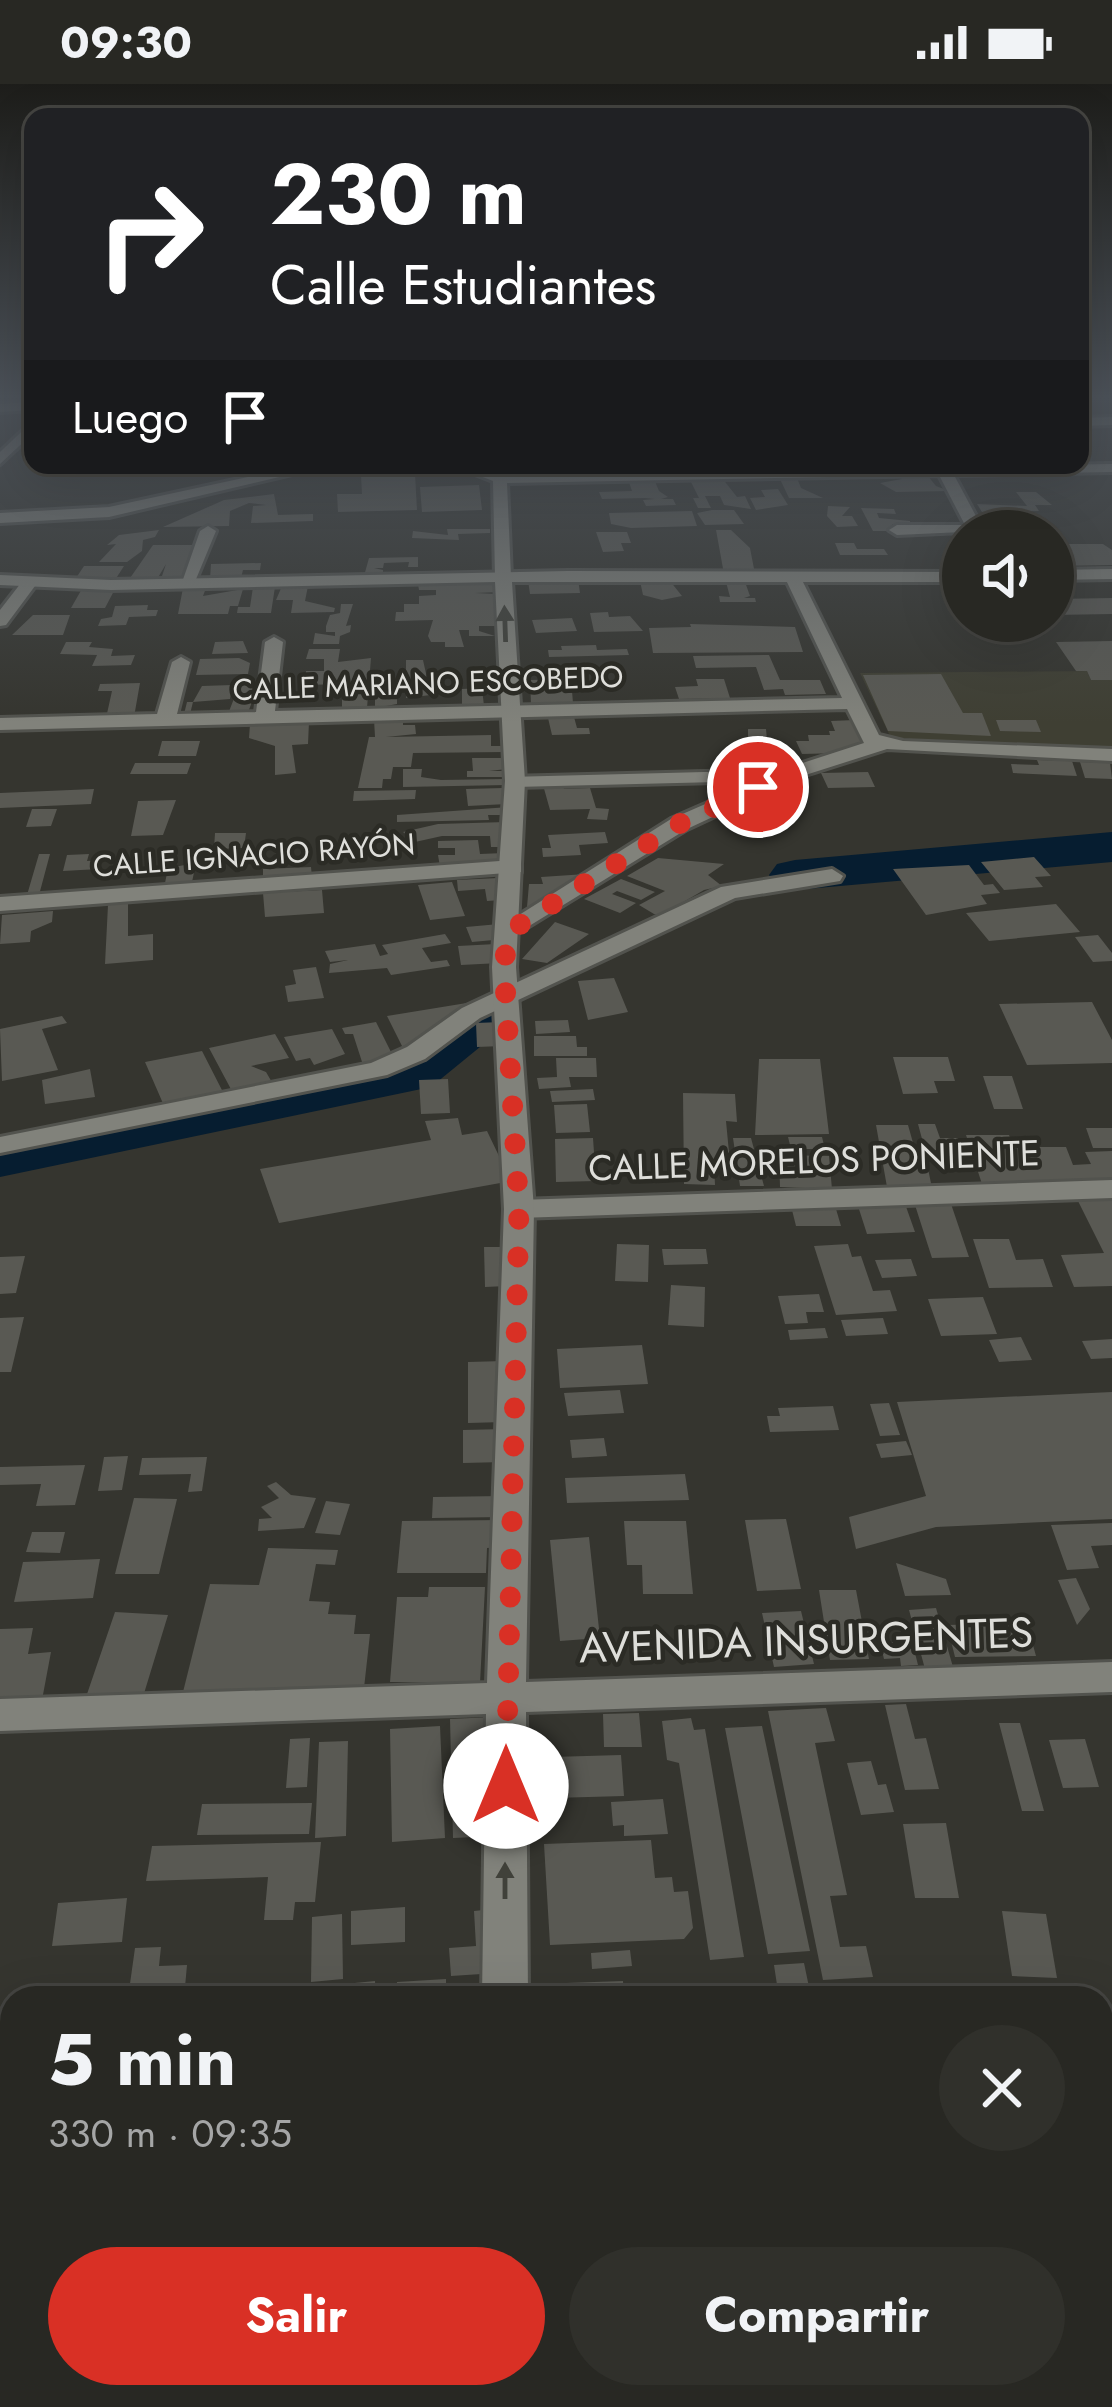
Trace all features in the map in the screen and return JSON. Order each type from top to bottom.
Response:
[{"type":"street","points":[[0,518],[134,506]]},
{"type":"street","points":[[501,506],[515,781],[506,997],[519,1209],[506,1698],[505,1986]]},
{"type":"street","points":[[897,530],[942,530]]},
{"type":"street","points":[[186,584],[208,531]]},
{"type":"street","points":[[1074,575],[1112,574]]},
{"type":"street","points":[[0,580],[186,584],[503,577],[942,577]]},
{"type":"street","points":[[794,580],[857,703],[865,732],[882,744]]},
{"type":"street","points":[[0,621],[30,582]]},
{"type":"street","points":[[265,718],[274,643]]},
{"type":"street","points":[[165,721],[181,662]]},
{"type":"street","name":"CALLE MARIANO ESCOBEDO","points":[[0,724],[857,703]]},
{"type":"street","points":[[508,932],[679,824],[789,774],[882,744],[1112,755]]},
{"type":"street","points":[[515,781],[789,774]]},
{"type":"street","name":"CALLE IGNACIO RAYÓN","points":[[0,904],[512,867]]},
{"type":"street","points":[[0,1145],[378,1069],[416,1053],[456,1021],[729,892],[832,876]]},
{"type":"street","name":"CALLE MORELOS PONIENTE","points":[[519,1209],[1112,1189]]},
{"type":"street","name":"AVENIDA INSURGENTES","points":[[0,1715],[1112,1677]]},
{"type":"shaded area","points":[[1087,671],[1091,680],[1112,680],[1112,747],[891,738],[860,673]]},
{"type":"building","points":[[210,506],[241,506],[230,511],[229,526],[163,527]]},
{"type":"building","points":[[253,506],[276,506],[278,515],[313,514],[313,521],[251,523]]},
{"type":"building","points":[[338,506],[417,510],[338,512]]},
{"type":"building","points":[[422,506],[482,510],[422,512]]},
{"type":"building","points":[[828,506],[850,507],[842,516],[852,516],[858,526],[837,527],[827,516]]},
{"type":"building","points":[[979,506],[1036,506],[1038,510]]},
{"type":"building","points":[[861,508],[894,509],[896,514],[877,513],[879,518],[910,521],[910,528],[892,524],[896,531],[873,531]]},
{"type":"building","points":[[734,510],[744,524],[705,525],[697,513]]},
{"type":"building","points":[[692,511],[697,526],[631,528],[611,524],[609,513]]},
{"type":"building","points":[[447,529],[490,529],[490,533],[458,534],[459,540],[412,538],[413,531],[448,535]]},
{"type":"building","points":[[159,530],[155,537],[143,540],[142,551],[127,562],[99,562],[116,544],[107,545],[119,535]]},
{"type":"building","points":[[716,530],[731,530],[750,548],[755,574],[724,574]]},
{"type":"building","points":[[596,532],[627,532],[631,543],[621,543],[624,551],[603,552]]},
{"type":"building","points":[[835,543],[884,549],[888,555],[840,555]]},
{"type":"building","points":[[1074,544],[1103,544],[1112,550],[1112,565],[1074,566]]},
{"type":"building","points":[[153,545],[195,545],[183,578],[161,579],[166,564],[156,581],[128,581]]},
{"type":"building","points":[[418,557],[418,567],[408,567],[409,562],[384,563],[383,568],[374,568],[383,570],[383,576],[364,576],[369,558]]},
{"type":"building","points":[[261,563],[260,570],[243,570],[241,578],[210,579],[211,564]]},
{"type":"building","points":[[84,566],[124,566],[115,580],[74,581]]},
{"type":"building","points":[[578,579],[580,593],[530,594],[528,580]]},
{"type":"building","points":[[640,581],[670,581],[682,596],[662,600],[643,595]]},
{"type":"building","points":[[498,582],[500,592],[475,593],[497,594],[498,626],[479,626],[479,631],[495,636],[469,636],[469,630],[459,630],[464,647],[445,647],[445,642],[431,642],[428,636],[433,620],[395,621],[396,612],[404,612],[404,604],[419,604],[419,596],[436,595],[436,590],[419,590],[418,584]]},
{"type":"building","points":[[726,582],[745,582],[750,596],[744,598],[756,602],[720,602],[719,596],[730,597]]},
{"type":"building","points":[[282,586],[308,586],[305,601],[335,608],[334,612],[291,613],[293,600],[276,600]]},
{"type":"building","points":[[83,587],[115,589],[105,608],[71,608]]},
{"type":"building","points":[[253,587],[275,587],[271,613],[237,613],[238,607],[250,607]]},
{"type":"building","points":[[183,588],[206,588],[203,596],[243,589],[238,606],[230,606],[228,614],[178,614]]},
{"type":"building","points":[[1112,598],[1112,614],[1074,615],[1074,599]]},
{"type":"building","points":[[341,604],[353,604],[346,626],[351,625],[350,632],[340,636],[339,644],[313,644],[315,633],[335,636],[335,632],[326,632],[326,626],[330,615],[340,613]]},
{"type":"building","points":[[148,605],[147,610],[158,610],[156,616],[129,617],[126,625],[98,626],[101,619],[112,617],[115,606]]},
{"type":"building","points":[[608,612],[609,617],[630,616],[643,631],[594,632],[590,613]]},
{"type":"building","points":[[33,615],[70,615],[63,635],[12,635]]},
{"type":"building","points":[[572,618],[577,631],[536,633],[532,620]]},
{"type":"building","points":[[690,624],[795,627],[803,652],[653,653],[649,628]]},
{"type":"building","points":[[243,641],[248,653],[212,654],[215,642]]},
{"type":"building","points":[[1112,641],[1112,680],[1091,680],[1087,671],[1076,671],[1056,642]]},
{"type":"building","points":[[66,642],[92,642],[89,647],[113,649],[111,656],[135,655],[131,665],[92,666],[97,655],[60,654]]},
{"type":"building","points":[[596,645],[597,650],[627,649],[629,655],[549,657],[548,650],[562,650],[561,646]]},
{"type":"building","points":[[309,649],[340,649],[338,662],[371,658],[367,708],[342,709],[342,684],[305,685],[306,671],[324,671],[324,659],[306,659]]},
{"type":"building","points":[[769,655],[780,680],[820,680],[826,694],[785,695],[783,689],[764,690],[756,667],[696,668],[693,656]]},
{"type":"building","points":[[239,658],[250,663],[248,674],[196,675],[200,659]]},
{"type":"building","points":[[406,660],[423,660],[427,678],[423,678],[422,689],[447,688],[447,693],[406,698]]},
{"type":"building","points":[[941,674],[963,713],[982,713],[991,736],[888,731],[863,675]]},
{"type":"building","points":[[236,677],[246,677],[255,694],[247,715],[228,714],[240,683],[234,683]]},
{"type":"building","points":[[571,679],[573,703],[531,704],[530,680]]},
{"type":"building","points":[[696,679],[724,679],[730,698],[679,699],[675,687],[698,686]]},
{"type":"building","points":[[397,680],[397,704],[375,708],[375,681]]},
{"type":"building","points":[[140,683],[134,717],[106,718],[112,691],[98,691],[100,684]]},
{"type":"building","points":[[232,685],[230,699],[193,702],[202,686]]},
{"type":"building","points":[[482,688],[484,706],[462,707],[462,689]]},
{"type":"building","points":[[574,717],[577,728],[589,728],[590,734],[552,735],[548,718]]},
{"type":"building","points":[[403,718],[403,725],[415,725],[416,734],[386,737],[491,735],[491,746],[505,746],[505,752],[413,753],[411,767],[393,767],[391,779],[383,779],[382,788],[358,788],[369,737],[375,737],[374,719]]},
{"type":"building","points":[[855,720],[867,745],[842,753],[802,754],[796,741],[809,741],[808,735],[830,735],[829,731],[835,731],[831,721]]},
{"type":"building","points":[[996,720],[1036,720],[1041,732],[1000,731]]},
{"type":"building","points":[[309,722],[308,744],[292,745],[296,773],[275,775],[275,746],[249,738],[250,724]]},
{"type":"building","points":[[748,729],[766,729],[768,750],[748,750]]},
{"type":"building","points":[[162,741],[200,741],[196,756],[158,756]]},
{"type":"building","points":[[472,758],[506,758],[507,769],[489,771],[507,771],[507,777],[467,777],[467,771],[473,771]]},
{"type":"building","points":[[1037,760],[1072,761],[1077,776],[1013,773],[1011,764],[1039,765]]},
{"type":"building","points":[[1080,762],[1110,763],[1112,779],[1085,778]]},
{"type":"building","points":[[135,763],[191,763],[187,774],[130,774]]},
{"type":"building","points":[[403,769],[422,769],[421,777],[441,780],[507,779],[507,785],[403,787]]},
{"type":"building","points":[[868,772],[875,787],[828,788],[821,773]]},
{"type":"building","points":[[563,784],[564,789],[590,788],[596,808],[609,809],[607,820],[587,819],[590,809],[550,810],[543,785]]},
{"type":"building","points":[[503,788],[507,804],[468,806],[466,789]]},
{"type":"building","points":[[94,789],[91,804],[0,808],[0,793]]},
{"type":"building","points":[[416,790],[415,799],[353,801],[354,791]]},
{"type":"building","points":[[176,800],[163,835],[131,836],[138,801]]},
{"type":"building","points":[[509,807],[510,815],[488,815],[489,820],[397,822],[397,815]]},
{"type":"building","points":[[32,809],[57,809],[51,826],[26,827]]},
{"type":"building","points":[[506,822],[509,847],[491,847],[490,836],[442,836],[415,842],[403,832],[438,824]]},
{"type":"building","points":[[605,832],[608,843],[579,845],[581,855],[543,857],[542,848],[551,848],[548,835]]},
{"type":"building","points":[[215,833],[246,833],[244,848],[214,849]]},
{"type":"building","points":[[478,840],[480,854],[504,853],[506,864],[440,867],[438,855],[455,855],[455,848],[438,848],[438,841]]},
{"type":"building","points":[[39,854],[50,854],[39,895],[27,895]]},
{"type":"building","points":[[89,854],[87,861],[101,860],[99,869],[63,871],[67,855]]},
{"type":"building","points":[[1034,857],[1051,876],[1035,877],[1043,887],[1004,890],[981,862]]},
{"type":"building","points":[[658,858],[724,864],[708,875],[722,886],[704,890],[680,904],[688,908],[666,918],[654,914],[639,905],[665,891],[627,876]]},
{"type":"building","points":[[196,863],[192,882],[165,883],[168,868]]},
{"type":"building","points":[[969,865],[984,885],[993,884],[1000,893],[981,895],[987,904],[926,915],[893,869]]},
{"type":"building","points":[[311,867],[312,877],[263,879],[263,869]]},
{"type":"building","points":[[586,874],[548,904],[527,907],[529,884],[543,884],[541,877]]},
{"type":"building","points":[[498,878],[502,900],[487,901],[485,889],[458,891],[457,880]]},
{"type":"building","points":[[621,879],[655,892],[641,900],[617,891],[612,894],[636,903],[620,913],[584,899]]},
{"type":"building","points":[[452,882],[465,916],[430,920],[418,885]]},
{"type":"building","points":[[322,890],[324,913],[265,917],[263,893]]},
{"type":"building","points":[[128,903],[128,936],[153,934],[153,960],[105,964],[108,905]]},
{"type":"building","points":[[1056,904],[1080,932],[989,941],[966,913]]},
{"type":"building","points":[[53,911],[52,922],[31,931],[30,942],[0,944],[2,915]]},
{"type":"building","points":[[555,922],[589,934],[547,963],[522,959]]},
{"type":"building","points":[[499,924],[505,939],[472,942],[466,927]]},
{"type":"building","points":[[445,934],[451,943],[422,948],[431,962],[447,960],[450,966],[391,975],[387,968],[329,973],[330,964],[348,960],[330,962],[325,951],[375,944],[380,956],[388,954],[382,945]]},
{"type":"building","points":[[1098,935],[1112,953],[1112,961],[1093,962],[1075,937]]},
{"type":"building","points":[[496,944],[500,963],[461,965],[458,946]]},
{"type":"building","points":[[316,967],[324,998],[288,1002],[285,986],[296,984],[293,970]]},
{"type":"building","points":[[614,978],[628,1012],[588,1020],[578,981]]},
{"type":"building","points":[[479,1001],[406,1054],[387,1016]]},
{"type":"building","points":[[1092,1002],[1112,1040],[1112,1063],[1027,1065],[999,1004]]},
{"type":"building","points":[[62,1016],[67,1023],[42,1029],[58,1070],[2,1081],[0,1029]]},
{"type":"building","points":[[568,1020],[570,1032],[536,1034],[535,1021]]},
{"type":"building","points":[[376,1022],[395,1060],[364,1068],[353,1034],[345,1034],[342,1028]]},
{"type":"building","points":[[501,1022],[502,1046],[477,1047],[476,1023]]},
{"type":"building","points":[[332,1029],[345,1054],[314,1065],[310,1058],[296,1061],[284,1037]]},
{"type":"building","points":[[275,1034],[289,1058],[251,1066],[266,1072],[273,1084],[233,1093],[209,1048]]},
{"type":"building","points":[[534,1036],[576,1036],[577,1047],[587,1047],[587,1056],[534,1056]]},
{"type":"building","points":[[202,1051],[225,1096],[165,1108],[145,1062]]},
{"type":"building","points":[[893,1057],[948,1057],[955,1081],[934,1081],[938,1093],[903,1094]]},
{"type":"building","points":[[556,1058],[596,1058],[597,1077],[569,1077],[571,1087],[539,1089],[537,1078],[557,1077]]},
{"type":"building","points":[[759,1059],[820,1059],[829,1134],[755,1135]]},
{"type":"building","points":[[90,1069],[95,1097],[45,1104],[42,1080]]},
{"type":"building","points":[[983,1076],[1012,1076],[1023,1109],[994,1109]]},
{"type":"building","points":[[448,1079],[450,1113],[421,1114],[419,1080]]},
{"type":"building","points":[[593,1089],[595,1100],[552,1102],[550,1091]]},
{"type":"building","points":[[683,1093],[735,1094],[737,1122],[726,1121],[730,1163],[714,1163],[715,1185],[684,1184]]},
{"type":"building","points":[[587,1104],[590,1132],[556,1133],[554,1105]]},
{"type":"building","points":[[458,1118],[462,1135],[487,1131],[511,1181],[279,1223],[260,1169],[431,1140],[425,1121]]},
{"type":"building","points":[[918,1124],[935,1124],[940,1138],[958,1138],[962,1150],[925,1150]]},
{"type":"building","points":[[876,1125],[908,1125],[917,1157],[926,1159],[932,1188],[887,1187]]},
{"type":"building","points":[[1086,1128],[1112,1128],[1112,1148],[1093,1148]]},
{"type":"building","points":[[966,1135],[1009,1135],[1014,1147],[1066,1147],[1073,1165],[1091,1164],[1085,1152],[1112,1151],[1112,1181],[982,1184]]},
{"type":"building","points":[[788,1137],[822,1137],[825,1149],[791,1149]]},
{"type":"building","points":[[593,1138],[596,1181],[556,1182],[555,1139]]},
{"type":"building","points":[[733,1138],[751,1138],[764,1186],[740,1186]]},
{"type":"building","points":[[779,1155],[829,1156],[832,1189],[780,1187]]},
{"type":"building","points":[[1112,1200],[1112,1286],[1074,1287],[1061,1255],[1104,1253],[1078,1201]]},
{"type":"building","points":[[904,1201],[915,1232],[867,1234],[857,1203]]},
{"type":"building","points":[[950,1201],[969,1257],[932,1258],[914,1202]]},
{"type":"building","points":[[836,1209],[841,1226],[796,1226],[792,1210]]},
{"type":"building","points":[[973,1239],[1009,1239],[1016,1260],[1043,1259],[1053,1287],[989,1288]]},
{"type":"building","points":[[617,1244],[649,1245],[648,1282],[615,1281]]},
{"type":"building","points":[[848,1244],[852,1257],[861,1256],[873,1291],[890,1290],[897,1311],[836,1315],[814,1246]]},
{"type":"building","points":[[484,1247],[506,1247],[507,1286],[485,1287]]},
{"type":"building","points":[[662,1249],[706,1249],[708,1264],[664,1265]]},
{"type":"building","points":[[25,1256],[16,1293],[0,1294],[0,1257]]},
{"type":"building","points":[[911,1259],[917,1276],[882,1278],[875,1260]]},
{"type":"building","points":[[671,1285],[705,1287],[704,1327],[668,1325]]},
{"type":"building","points":[[819,1294],[824,1312],[806,1312],[808,1323],[785,1324],[778,1296]]},
{"type":"building","points":[[983,1297],[997,1334],[941,1336],[928,1299]]},
{"type":"building","points":[[24,1317],[11,1372],[0,1372],[0,1318]]},
{"type":"building","points":[[883,1318],[888,1334],[846,1336],[841,1320]]},
{"type":"building","points":[[825,1328],[828,1338],[790,1340],[788,1330]]},
{"type":"building","points":[[1021,1337],[1032,1360],[999,1362],[989,1340]]},
{"type":"building","points":[[1112,1339],[1112,1358],[1091,1359],[1082,1341]]},
{"type":"building","points":[[642,1345],[648,1384],[560,1388],[557,1349]]},
{"type":"building","points":[[504,1361],[504,1422],[468,1423],[468,1362]]},
{"type":"building","points":[[620,1390],[624,1413],[568,1416],[564,1393]]},
{"type":"building","points":[[1112,1392],[1112,1519],[936,1527],[856,1549],[849,1517],[926,1496],[897,1402]]},
{"type":"building","points":[[889,1403],[900,1435],[880,1436],[870,1404]]},
{"type":"building","points":[[833,1406],[839,1430],[770,1432],[767,1416],[780,1416],[778,1408]]},
{"type":"building","points":[[504,1429],[504,1462],[463,1463],[463,1430]]},
{"type":"building","points":[[604,1438],[607,1456],[572,1458],[570,1440]]},
{"type":"building","points":[[906,1441],[912,1455],[881,1458],[876,1444]]},
{"type":"building","points":[[128,1456],[122,1490],[98,1491],[104,1457]]},
{"type":"building","points":[[207,1457],[202,1491],[188,1492],[191,1474],[139,1475],[142,1458]]},
{"type":"building","points":[[85,1465],[75,1505],[36,1506],[41,1484],[0,1485],[0,1467]]},
{"type":"building","points":[[685,1474],[689,1500],[567,1503],[565,1478]]},
{"type":"building","points":[[276,1482],[291,1495],[316,1498],[304,1528],[258,1531],[259,1519],[272,1518],[261,1507],[279,1498],[267,1486]]},
{"type":"building","points":[[503,1496],[503,1517],[432,1518],[433,1497]]},
{"type":"building","points":[[134,1498],[177,1499],[159,1574],[115,1574]]},
{"type":"building","points":[[326,1501],[350,1504],[340,1535],[315,1533]]},
{"type":"building","points":[[786,1519],[801,1589],[757,1591],[745,1520]]},
{"type":"building","points":[[505,1520],[504,1547],[487,1548],[486,1573],[397,1573],[402,1521]]},
{"type":"building","points":[[624,1521],[686,1521],[693,1594],[643,1594],[642,1565],[627,1565]]},
{"type":"building","points":[[1112,1523],[1112,1545],[1091,1546],[1099,1568],[1067,1570],[1051,1525]]},
{"type":"building","points":[[32,1532],[65,1532],[60,1553],[26,1552]]},
{"type":"building","points":[[589,1537],[600,1638],[560,1641],[550,1540]]},
{"type":"building","points":[[268,1548],[338,1550],[335,1565],[316,1564],[309,1601],[330,1602],[328,1614],[356,1615],[354,1634],[370,1634],[363,1697],[182,1696],[210,1584],[259,1585]]},
{"type":"building","points":[[100,1559],[93,1598],[14,1602],[23,1562]]},
{"type":"building","points":[[896,1563],[946,1579],[951,1595],[905,1596]]},
{"type":"building","points":[[1076,1578],[1090,1609],[1077,1625],[1058,1580]]},
{"type":"building","points":[[429,1587],[485,1587],[480,1683],[390,1682],[397,1597],[428,1597]]},
{"type":"building","points":[[819,1590],[856,1590],[869,1659],[830,1660]]},
{"type":"building","points":[[936,1608],[953,1667],[925,1669],[909,1610]]},
{"type":"building","points":[[801,1611],[814,1664],[774,1667],[762,1613]]},
{"type":"building","points":[[115,1612],[168,1615],[142,1700],[86,1697]]},
{"type":"building","points":[[1027,1623],[1036,1656],[955,1657],[947,1625]]},
{"type":"building","points":[[33,1628],[28,1654],[51,1652],[42,1700],[0,1702],[0,1629]]},
{"type":"building","points":[[910,1633],[918,1665],[901,1666],[900,1658],[884,1659],[880,1643],[897,1642],[895,1634]]},
{"type":"building","points":[[906,1704],[915,1739],[926,1738],[939,1789],[905,1790],[885,1705]]},
{"type":"building","points":[[826,1708],[835,1741],[815,1743],[847,1895],[830,1896],[840,1947],[866,1946],[873,1977],[823,1980],[768,1711]]},
{"type":"building","points":[[639,1713],[642,1747],[604,1747],[603,1714]]},
{"type":"building","points":[[493,1717],[498,1836],[453,1838],[450,1719]]},
{"type":"building","points":[[691,1718],[694,1730],[705,1729],[744,1957],[710,1960],[679,1763],[667,1760],[662,1721]]},
{"type":"building","points":[[999,1723],[1020,1723],[1044,1811],[1022,1811]]},
{"type":"building","points":[[440,1726],[445,1838],[392,1842],[390,1729]]},
{"type":"building","points":[[762,1726],[810,1951],[768,1954],[725,1728]]},
{"type":"building","points":[[310,1738],[307,1787],[286,1788],[290,1739]]},
{"type":"building","points":[[1085,1739],[1099,1787],[1063,1788],[1049,1740]]},
{"type":"building","points":[[348,1741],[346,1836],[315,1838],[319,1742]]},
{"type":"building","points":[[621,1755],[624,1796],[553,1798],[552,1757]]},
{"type":"building","points":[[871,1761],[878,1785],[886,1784],[894,1812],[861,1815],[847,1763]]},
{"type":"building","points":[[663,1799],[668,1834],[624,1836],[624,1825],[613,1826],[611,1802]]},
{"type":"building","points":[[312,1803],[309,1834],[197,1835],[202,1804]]},
{"type":"building","points":[[946,1823],[959,1898],[915,1898],[903,1824]]},
{"type":"building","points":[[651,1840],[655,1878],[672,1877],[674,1892],[688,1891],[693,1928],[684,1939],[550,1945],[544,1844]]},
{"type":"building","points":[[321,1842],[315,1902],[295,1902],[293,1920],[264,1920],[268,1877],[146,1881],[152,1846]]},
{"type":"building","points":[[127,1898],[122,1942],[52,1946],[58,1903]]},
{"type":"building","points":[[405,1907],[405,1942],[351,1945],[351,1911]]},
{"type":"building","points":[[493,1909],[497,1973],[451,1976],[449,1948],[476,1946],[474,1911]]},
{"type":"building","points":[[1002,1911],[1046,1914],[1057,1978],[1012,1976]]},
{"type":"building","points":[[342,1914],[343,1979],[311,1982],[312,1917]]},
{"type":"building","points":[[161,1947],[159,1966],[187,1965],[185,1986],[130,1986],[135,1948]]},
{"type":"building","points":[[630,1950],[632,1966],[592,1969],[591,1953]]},
{"type":"building","points":[[804,1963],[809,1986],[777,1986],[774,1965]]},
{"type":"building","points":[[446,1979],[446,1986],[397,1986],[397,1982]]},
{"type":"building","points":[[375,1981],[375,1986],[324,1986]]},
{"type":"building","points":[[623,1981],[623,1986],[566,1986]]},
{"type":"waterway","points":[[795,875],[1112,847]]},
{"type":"waterway","points":[[0,1158],[409,1074],[481,1017]]},
{"type":"route","points":[[506,1786],[519,1209],[504,967],[508,932],[679,824],[758,787]]}]
